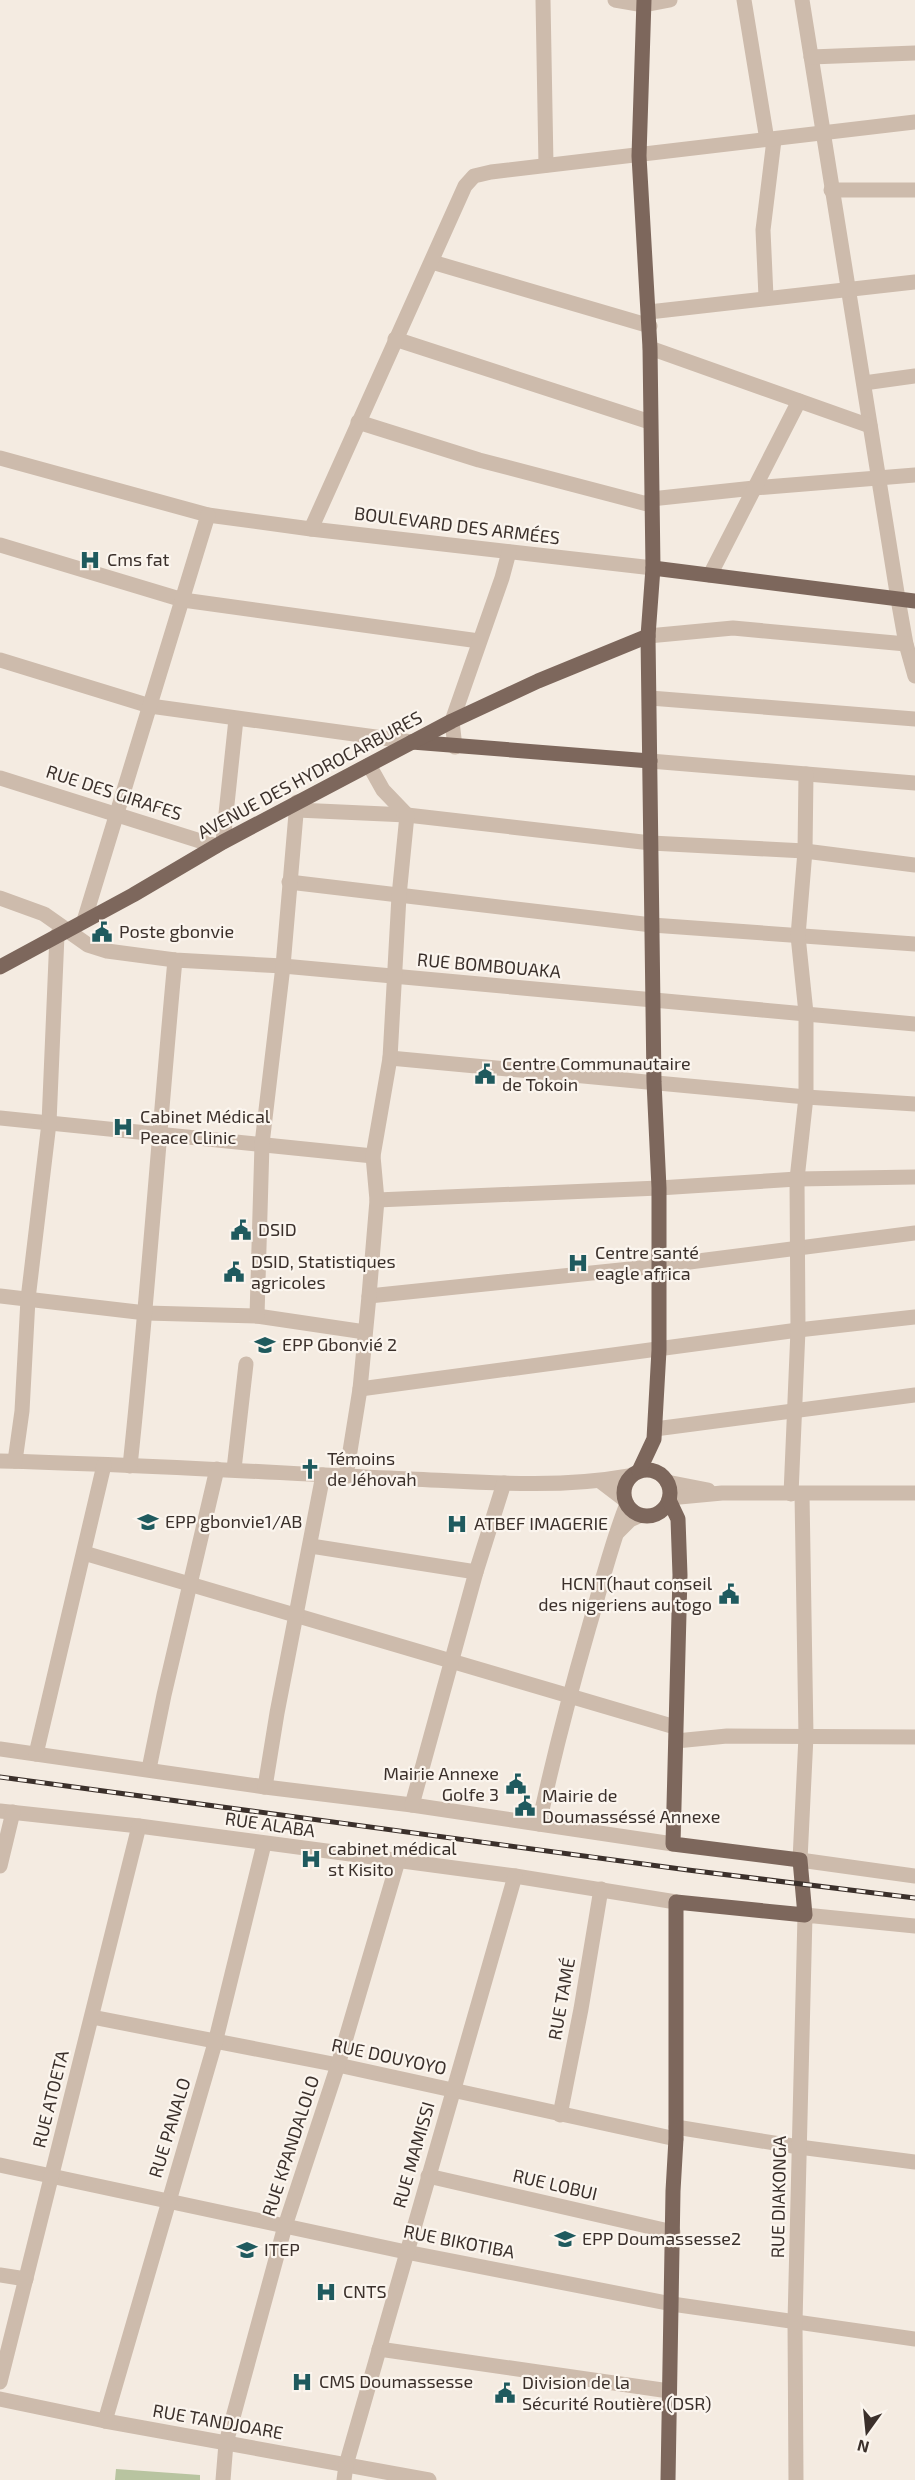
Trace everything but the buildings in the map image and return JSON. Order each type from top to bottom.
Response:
[{"type":"main road","points":[[644,2],[639,156],[650,348],[653,568],[648,636],[654,1082],[659,1188],[659,1350],[654,1434],[669,1499],[678,1519],[673,1844],[800,1860],[805,1915],[676,1902],[676,2133],[668,2480]]},
{"type":"main road","name":"BOULEVARD DES ARMÉES","points":[[653,568],[915,601]]},
{"type":"main road","name":"AVENUE DES HYDROCARBURES","points":[[0,967],[134,895],[220,844],[297,806],[452,721],[538,681],[648,636]]},
{"type":"main road","points":[[412,742],[650,760]]},
{"type":"main road","points":[[654,1434],[624,1489],[626,1502],[633,1511],[663,1521],[672,1528],[679,1541]]},
{"type":"main road","points":[[634,1474],[652,1470],[663,1477]]},
{"type":"main road","points":[[645,1515],[660,1511],[669,1499]]},
{"type":"street","points":[[543,0],[546,165]]},
{"type":"street","points":[[615,0],[644,2],[670,0]]},
{"type":"street","points":[[744,0],[771,140],[763,230],[766,297]]},
{"type":"street","points":[[802,0],[898,598],[906,644],[915,676]]},
{"type":"street","points":[[811,57],[915,54]]},
{"type":"street","points":[[311,529],[395,339],[469,180],[482,173],[915,122]]},
{"type":"street","points":[[831,190],[915,190]]},
{"type":"street","points":[[432,262],[649,319],[766,297],[915,282]]},
{"type":"street","points":[[395,339],[650,422]]},
{"type":"street","points":[[650,348],[870,426]]},
{"type":"street","points":[[864,383],[915,376]]},
{"type":"street","points":[[710,575],[799,401]]},
{"type":"street","points":[[358,422],[479,460],[651,502],[754,488],[879,478],[912,479]]},
{"type":"street","name":"BOULEVARD DES ARMÉES","points":[[0,458],[208,515],[653,568]]},
{"type":"street","points":[[84,921],[208,515]]},
{"type":"street","points":[[0,545],[183,600],[479,641]]},
{"type":"street","points":[[456,747],[452,721],[509,552]]},
{"type":"street","points":[[648,636],[733,628],[906,644]]},
{"type":"street","points":[[0,660],[150,706],[412,742]]},
{"type":"street","points":[[650,698],[915,719]]},
{"type":"street","points":[[220,844],[236,719]]},
{"type":"street","points":[[650,760],[915,783]]},
{"type":"street","points":[[346,1476],[360,1389],[369,1296],[377,1200],[373,1156],[390,1058],[399,896],[407,815],[383,790],[369,765]]},
{"type":"street","points":[[806,774],[805,851],[798,936],[806,1014],[807,1096],[797,1179],[798,1330],[795,1411],[806,1736],[800,1860],[915,1876]]},
{"type":"street","name":"RUE DES GIRAFES","points":[[0,778],[220,844]]},
{"type":"street","points":[[257,1316],[262,1144],[283,966],[297,806],[407,815],[651,843],[805,851],[915,865]]},
{"type":"street","points":[[289,882],[652,925],[915,944]]},
{"type":"street","name":"RUE BOMBOUAKA","points":[[0,898],[44,914],[62,933],[97,949],[175,960],[283,966],[915,1024]]},
{"type":"street","points":[[62,933],[49,1123],[28,1299],[22,1411],[7,1461],[234,1469],[504,1483],[600,1481],[634,1474]]},
{"type":"street","points":[[130,1466],[146,1313],[158,1134],[175,960]]},
{"type":"street","points":[[390,1058],[915,1104]]},
{"type":"street","points":[[0,1118],[373,1156]]},
{"type":"street","points":[[377,1200],[659,1188],[797,1179],[915,1177]]},
{"type":"street","points":[[369,1296],[659,1266],[915,1233]]},
{"type":"street","points":[[0,1296],[146,1313],[257,1316],[365,1332]]},
{"type":"street","points":[[360,1389],[798,1330],[915,1317]]},
{"type":"street","points":[[234,1469],[246,1364]]},
{"type":"street","points":[[654,1434],[795,1411],[915,1395]]},
{"type":"street","points":[[36,1754],[104,1465]]},
{"type":"street","points":[[149,1769],[189,1584],[217,1469]]},
{"type":"street","points":[[265,1787],[323,1475]]},
{"type":"street","points":[[663,1477],[722,1493]]},
{"type":"street","points":[[540,1824],[551,1765],[626,1502],[600,1481]]},
{"type":"street","points":[[412,1804],[476,1572],[504,1483]]},
{"type":"street","points":[[669,1499],[722,1493],[915,1493]]},
{"type":"street","points":[[616,1534],[630,1520],[645,1515]]},
{"type":"street","points":[[311,1546],[476,1572]]},
{"type":"street","points":[[84,1553],[570,1694],[675,1734],[915,1737]]},
{"type":"street","points":[[0,1749],[265,1787],[412,1804],[673,1844]]},
{"type":"street","points":[[0,1866],[6,1812]]},
{"type":"street","name":"RUE ALABA","points":[[6,1812],[139,1826],[515,1876],[676,1902]]},
{"type":"street","name":"RUE ATOETA","points":[[0,2382],[139,1826]]},
{"type":"street","name":"RUE PANALO","points":[[105,2421],[215,2043],[264,1844]]},
{"type":"street","name":"RUE KPANDALOLO","points":[[223,2480],[226,2443],[285,2226],[338,2065],[398,1861]]},
{"type":"street","name":"RUE MAMISSI","points":[[345,2473],[406,2252],[515,1876]]},
{"type":"street","name":"RUE TAMÉ","points":[[560,2115],[601,1889]]},
{"type":"street","points":[[805,1915],[915,1926]]},
{"type":"street","name":"RUE DIAKONGA","points":[[796,2480],[795,2322],[805,1915]]},
{"type":"street","name":"RUE DOUYOYO","points":[[92,2017],[215,2043],[338,2065],[560,2115],[676,2133],[915,2162]]},
{"type":"street","name":"RUE BIKOTIBA","points":[[0,2164],[406,2252],[672,2304],[915,2339]]},
{"type":"street","name":"RUE LOBUI","points":[[428,2176],[673,2232]]},
{"type":"street","points":[[0,2275],[26,2278]]},
{"type":"street","points":[[379,2349],[669,2391]]},
{"type":"street","name":"RUE TANDJOARE","points":[[0,2400],[226,2443],[345,2473],[429,2480]]},
{"type":"green space","points":[[116,2469],[200,2475],[200,2480],[115,2480]]},
{"type":"railway","points":[[0,1777],[688,1870],[915,1898]]},
{"type":"place","name":"Cms fat","points":[[90,560]]},
{"type":"place","name":"Poste gbonvie","points":[[102,932]]},
{"type":"place","name":"Centre Communautaire de Tokoin","points":[[485,1074]]},
{"type":"place","name":"Cabinet Médical Peace Clinic","points":[[123,1127]]},
{"type":"place","name":"DSID","points":[[241,1230]]},
{"type":"place","name":"Centre santé eagle africa","points":[[578,1263]]},
{"type":"place","name":"DSID, Statistiques agricoles","points":[[234,1272]]},
{"type":"place","name":"EPP Gbonvié 2","points":[[265,1345]]},
{"type":"place","name":"Témoins de Jéhovah","points":[[310,1469]]},
{"type":"place","name":"EPP gbonvie1/AB","points":[[148,1522]]},
{"type":"place","name":"ATBEF IMAGERIE","points":[[457,1524]]},
{"type":"place","name":"HCNT(haut conseil des nigeriens au togo","points":[[729,1594]]},
{"type":"place","name":"Mairie Annexe Golfe 3","points":[[516,1784]]},
{"type":"place","name":"Mairie de Doumasséssé Annexe","points":[[525,1806]]},
{"type":"place","name":"cabinet médical st Kisito","points":[[311,1859]]},
{"type":"place","name":"EPP Doumassesse2","points":[[565,2239]]},
{"type":"place","name":"ITEP","points":[[247,2250]]},
{"type":"place","name":"CNTS","points":[[326,2292]]},
{"type":"place","name":"CMS Doumassesse","points":[[302,2382]]},
{"type":"place","name":"Division de la Sécurité Routière (DSR)","points":[[505,2393]]}]
